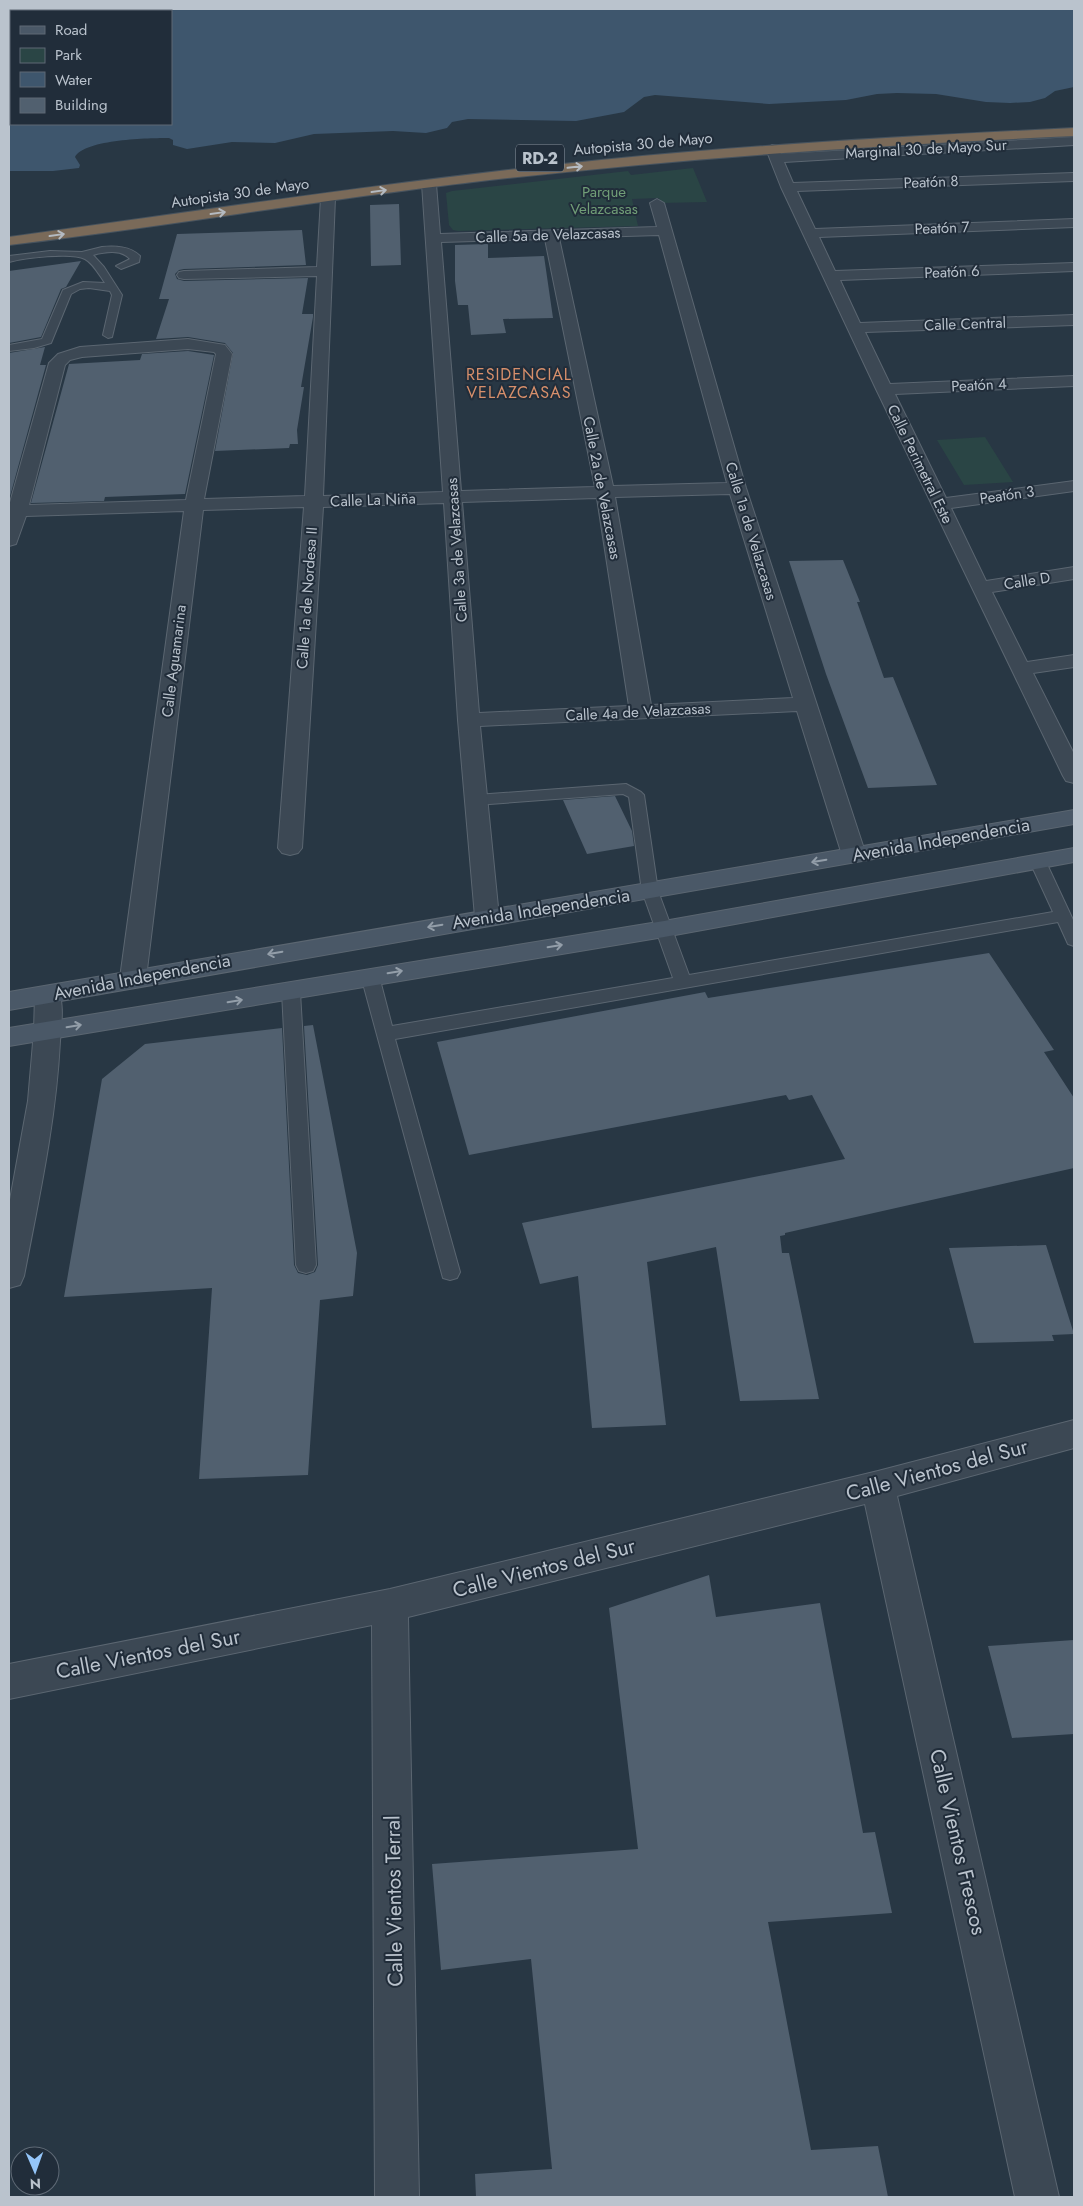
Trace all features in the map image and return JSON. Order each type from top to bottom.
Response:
[{"type":"highway","name":"Autopista 30 de Mayo","points":[[10,237],[296,188],[526,160],[750,140],[897,130],[1074,122]]},
{"type":"highway","name":"Autopista 30 de Mayo","points":[[10,237],[545,170],[775,153],[914,139],[1074,132]]},
{"type":"main road","name":"Avenida Independencia","points":[[9,1001],[133,978],[1074,817]]},
{"type":"main road","name":"Avenida Independencia","points":[[9,1037],[292,992],[370,976],[664,929],[1074,855]]},
{"type":"street","name":"Marginal 30 de Mayo Sur","points":[[775,153],[1074,141]]},
{"type":"street","name":"Calle Perimetral Este","points":[[775,153],[788,187],[884,389],[980,588],[1074,775]]},
{"type":"street","name":"Peatón 8","points":[[788,187],[1074,177]]},
{"type":"street","name":"Calle 3a de Velazcasas","points":[[430,184],[469,720],[487,917]]},
{"type":"street","name":"Calle 1a de Nordesa II","points":[[290,848],[314,501],[328,198]]},
{"type":"street","name":"Calle 1a de Velazcasas","points":[[657,203],[663,231],[737,488],[854,855]]},
{"type":"street","name":"Peatón 7","points":[[810,233],[1074,223]]},
{"type":"street","name":"Calle 5a de Velazcasas","points":[[433,238],[663,231]]},
{"type":"street","name":"Calle 2a de Velazcasas","points":[[551,235],[605,492],[641,712]]},
{"type":"street","name":"Peatón 6","points":[[830,276],[1074,267]]},
{"type":"street","points":[[184,275],[325,271]]},
{"type":"street","name":"Calle Central","points":[[855,328],[1074,320]]},
{"type":"street","name":"Calle Aguamarina","points":[[14,511],[56,363],[80,352],[188,344],[219,348],[224,354],[194,505],[133,978]]},
{"type":"street","name":"Peatón 4","points":[[884,389],[1074,381]]},
{"type":"street","name":"Peatón 3","points":[[940,504],[1074,486]]},
{"type":"street","name":"Calle La Niña","points":[[14,511],[737,488]]},
{"type":"street","points":[[9,540],[14,511]]},
{"type":"street","name":"Calle D","points":[[980,588],[1074,573]]},
{"type":"street","points":[[1021,669],[1074,661]]},
{"type":"street","name":"Calle 4a de Velazcasas","points":[[469,720],[806,704]]},
{"type":"street","points":[[9,1276],[41,1112],[49,1030],[48,995]]},
{"type":"street","name":"Calle Vientos del Sur","points":[[9,1682],[390,1605],[878,1486],[1074,1434]]},
{"type":"street","name":"Calle Vientos Frescos","points":[[878,1486],[1037,2197]]},
{"type":"street","name":"Calle Vientos Terral","points":[[390,1605],[397,2197]]},
{"type":"lane","points":[[10,237],[20,256]]},
{"type":"lane","points":[[9,259],[20,256],[82,255],[104,250],[130,252],[135,256],[135,260],[121,266]]},
{"type":"lane","points":[[82,255],[90,258],[117,295],[108,336]]},
{"type":"lane","points":[[9,348],[34,346],[48,342],[67,292],[72,288],[94,285],[113,288]]},
{"type":"lane","points":[[476,800],[626,789],[632,791],[636,795],[650,891],[683,982]]},
{"type":"lane","points":[[1038,862],[1074,940]]},
{"type":"lane","points":[[386,1034],[1064,916]]},
{"type":"lane","points":[[370,976],[450,1272]]},
{"type":"lane","points":[[292,992],[306,1265]]},
{"type":"green space","name":"Parque Velazcasas","points":[[693,168],[707,202],[660,203],[659,198],[632,199],[638,226],[458,231],[453,230],[449,225],[446,193],[452,191],[628,171],[631,175]]},
{"type":"green space","points":[[985,437],[1013,482],[964,485],[937,440]]},
{"type":"water","points":[[9,9],[1074,9],[1074,87],[1055,91],[1045,98],[1030,102],[986,102],[936,94],[897,93],[877,94],[846,100],[769,104],[655,95],[644,97],[624,112],[576,121],[468,119],[452,122],[447,128],[426,133],[393,131],[314,134],[275,143],[232,142],[187,149],[173,145],[173,140],[169,138],[119,141],[91,146],[81,151],[75,157],[80,165],[79,168],[53,171],[9,171]]},
{"type":"building","points":[[399,204],[401,265],[371,266],[370,205]]},
{"type":"building","points":[[302,230],[306,265],[184,269],[179,270],[175,274],[177,279],[184,281],[308,278],[302,314],[313,314],[313,317],[301,387],[304,387],[297,430],[298,444],[290,444],[289,448],[215,451],[233,353],[225,343],[188,337],[156,339],[169,299],[159,299],[177,234]]},
{"type":"building","points":[[488,244],[488,258],[544,256],[553,318],[503,319],[506,333],[471,335],[468,305],[458,305],[455,281],[455,245]]},
{"type":"building","points":[[81,261],[66,287],[61,289],[41,337],[9,343],[9,271]]},
{"type":"building","points":[[45,347],[40,365],[46,365],[9,500],[9,353]]},
{"type":"building","points":[[188,351],[214,355],[185,494],[105,497],[104,501],[31,503],[69,364],[140,360],[142,354]]},
{"type":"building","points":[[843,560],[860,602],[857,602],[884,678],[893,677],[937,785],[868,788],[826,674],[789,561]]},
{"type":"building","points":[[615,796],[632,831],[634,846],[587,854],[563,800]]},
{"type":"building","points":[[989,953],[1054,1050],[1044,1052],[1074,1098],[1074,1168],[785,1233],[785,1235],[780,1236],[782,1253],[789,1253],[819,1399],[740,1401],[716,1247],[647,1262],[666,1425],[592,1428],[578,1276],[540,1284],[522,1223],[845,1159],[812,1095],[789,1100],[786,1095],[469,1155],[437,1042],[705,992],[708,998]]},
{"type":"building","points":[[313,1025],[357,1253],[353,1296],[320,1300],[308,1475],[199,1479],[212,1288],[64,1297],[102,1079],[145,1044],[282,1028],[294,1265],[298,1273],[307,1275],[315,1272],[318,1265],[304,1026]]},
{"type":"building","points":[[1046,1245],[1074,1334],[1052,1335],[1054,1341],[974,1343],[949,1248]]},
{"type":"building","points":[[709,1575],[716,1617],[820,1603],[863,1833],[875,1832],[892,1913],[768,1922],[811,2150],[878,2146],[888,2197],[476,2197],[475,2174],[552,2169],[531,1959],[441,1970],[432,1864],[638,1849],[609,1608]]},
{"type":"building","points":[[1074,1640],[1074,1734],[1012,1738],[988,1646]]},
{"type":"district","name":"RESIDENCIAL VELAZCASAS","points":[[519,383]]}]
